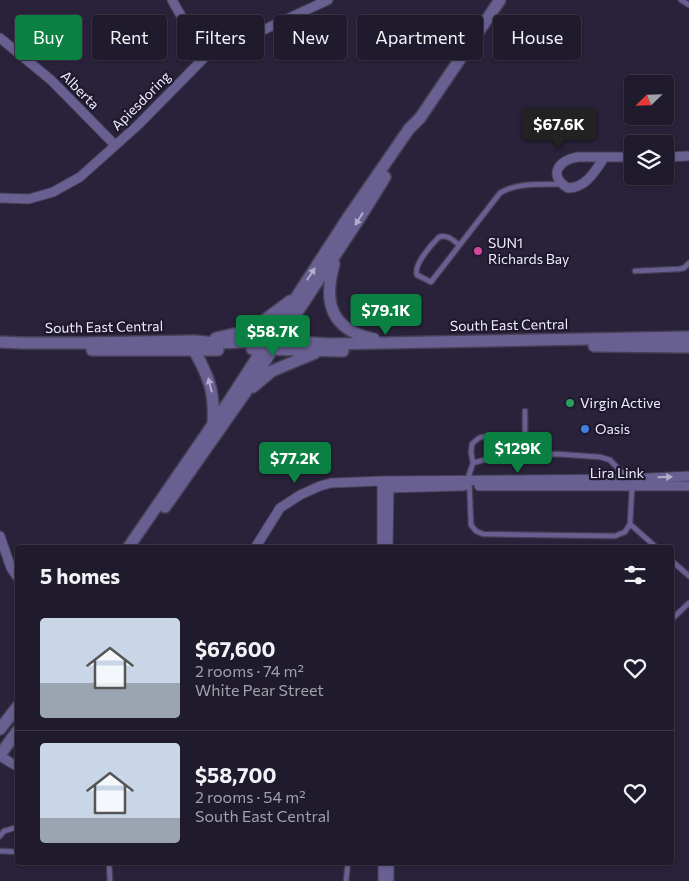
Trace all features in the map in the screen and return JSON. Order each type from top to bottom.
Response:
[{"type":"street","points":[[172,0],[181,15]]},
{"type":"street","name":"Apiesdoring","points":[[0,198],[29,199],[53,192],[80,177],[137,126],[205,56],[328,0]]},
{"type":"street","points":[[140,545],[245,393],[296,297],[409,129],[420,118],[500,0]]},
{"type":"street","name":"Alberta","points":[[0,38],[51,80],[115,145]]},
{"type":"street","points":[[130,545],[213,424],[338,252],[414,132],[420,118]]},
{"type":"street","points":[[674,156],[689,156]]},
{"type":"street","points":[[604,158],[580,186],[568,188],[557,177],[559,166],[566,160],[578,157],[624,158]]},
{"type":"street","points":[[338,252],[328,291],[333,311],[344,327],[355,334],[390,342]]},
{"type":"street","points":[[213,424],[214,403],[211,384],[195,345],[248,330],[258,325],[296,297]]},
{"type":"street","name":"South East Central","points":[[0,348],[84,350],[216,344],[330,344],[689,336]]},
{"type":"street","name":"South East Central","points":[[0,342],[22,344],[195,345]]},
{"type":"street","name":"South East Central","points":[[270,345],[319,352],[512,346],[689,347]]},
{"type":"street","points":[[245,393],[272,371],[319,352]]},
{"type":"street","name":"Lira Link","points":[[630,483],[689,476]]},
{"type":"street","name":"Lira Link","points":[[257,545],[280,508],[300,495],[331,483],[630,483],[689,486]]},
{"type":"street","points":[[385,484],[388,511],[388,545]]},
{"type":"street","points":[[382,545],[385,484]]},
{"type":"street","points":[[0,536],[11,568],[15,574]]},
{"type":"street","points":[[15,710],[0,729],[15,736]]},
{"type":"street","points":[[15,738],[0,756],[15,765]]},
{"type":"street","points":[[382,865],[383,881]]},
{"type":"street","points":[[389,865],[389,881]]},
{"type":"lane","points":[[681,0],[689,5]]},
{"type":"lane","points":[[459,245],[448,237],[439,237],[419,262],[416,269],[417,275],[432,282],[500,193],[506,189],[518,186],[562,184]]},
{"type":"lane","points":[[635,271],[679,269],[684,268],[689,263]]},
{"type":"lane","points":[[525,411],[525,456]]},
{"type":"lane","points":[[494,457],[494,445],[485,436],[480,437],[472,444],[473,463],[470,469],[471,525],[476,531],[483,534],[615,536],[624,532],[630,524],[630,483]]},
{"type":"lane","name":"Lira Link","points":[[473,463],[494,457],[557,454],[600,457],[610,460],[630,483]]},
{"type":"lane","points":[[630,524],[654,545]]},
{"type":"lane","points":[[674,563],[689,576]]},
{"type":"lane","points":[[674,617],[689,603]]},
{"type":"lane","points":[[0,836],[10,828],[15,827]]},
{"type":"lane","points":[[0,851],[15,852]]},
{"type":"lane","points":[[109,865],[110,881]]},
{"type":"lane","points":[[346,881],[348,865]]},
{"type":"place","name":"SUN1 Richards Bay","points":[[478,251]]},
{"type":"place","name":"Virgin Active","points":[[570,403]]},
{"type":"place","name":"Oasis","points":[[585,429]]}]
